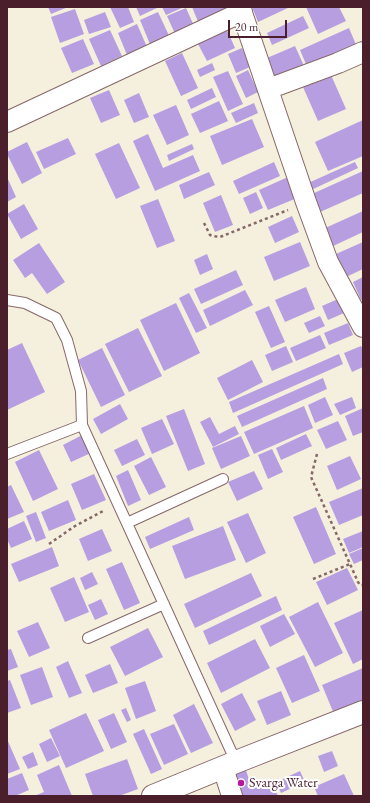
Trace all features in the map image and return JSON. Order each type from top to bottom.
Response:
[{"type":"street","points":[[7,122],[241,9],[306,202],[328,262],[363,327]]},
{"type":"street","points":[[268,89],[363,52]]},
{"type":"street","points":[[153,796],[363,712]]},
{"type":"street","points":[[230,765],[232,796]]},
{"type":"lane","points":[[7,300],[25,303],[56,318],[67,340],[81,391],[82,425],[164,604],[230,765]]},
{"type":"lane","points":[[7,454],[82,425]]},
{"type":"lane","points":[[127,523],[223,479]]},
{"type":"lane","points":[[88,638],[164,604]]},
{"type":"path","points":[[204,222],[210,235],[220,237],[306,202]]},
{"type":"path","points":[[317,454],[311,477],[359,584],[363,585]]},
{"type":"path","points":[[49,544],[75,526],[118,503]]},
{"type":"path","points":[[313,579],[350,564]]},
{"type":"building","points":[[48,7],[68,7],[51,14]]},
{"type":"building","points":[[110,7],[128,7],[134,22],[120,28]]},
{"type":"building","points":[[136,7],[159,7],[140,16]]},
{"type":"building","points":[[162,7],[184,7],[166,15]]},
{"type":"building","points":[[192,7],[228,7],[229,10],[199,24]]},
{"type":"building","points":[[252,7],[290,7],[258,22]]},
{"type":"building","points":[[306,7],[339,7],[346,21],[318,34]]},
{"type":"building","points":[[186,8],[195,28],[176,36],[167,16]]},
{"type":"building","points":[[75,9],[84,34],[60,43],[51,17]]},
{"type":"building","points":[[105,12],[111,27],[89,34],[84,20]]},
{"type":"building","points":[[158,12],[171,40],[152,49],[140,20]]},
{"type":"building","points":[[303,16],[309,28],[272,45],[267,33]]},
{"type":"building","points":[[137,24],[147,47],[127,55],[118,33]]},
{"type":"building","points":[[349,28],[357,47],[308,69],[300,50]]},
{"type":"building","points":[[110,30],[122,56],[101,66],[89,39]]},
{"type":"building","points":[[227,30],[235,48],[207,61],[198,44]]},
{"type":"building","points":[[83,39],[94,64],[72,73],[61,48]]},
{"type":"building","points":[[295,46],[305,68],[277,81],[267,58]]},
{"type":"building","points":[[242,48],[250,67],[236,73],[228,54]]},
{"type":"building","points":[[182,53],[198,88],[181,96],[165,61]]},
{"type":"building","points":[[212,63],[215,70],[200,77],[197,70]]},
{"type":"building","points":[[248,70],[258,92],[246,98],[236,76]]},
{"type":"building","points":[[228,71],[243,104],[228,111],[213,77]]},
{"type":"building","points":[[331,75],[346,109],[318,121],[303,87]]},
{"type":"building","points":[[212,88],[216,97],[191,109],[187,100]]},
{"type":"building","points":[[109,90],[120,115],[101,123],[90,98]]},
{"type":"building","points":[[139,93],[149,117],[134,123],[124,100]]},
{"type":"building","points":[[219,101],[228,121],[200,133],[191,114]]},
{"type":"building","points":[[254,103],[258,113],[236,123],[231,113]]},
{"type":"building","points":[[176,105],[189,135],[167,145],[153,115]]},
{"type":"building","points":[[252,119],[264,147],[222,165],[210,136]]},
{"type":"building","points":[[363,120],[363,156],[328,171],[315,142]]},
{"type":"building","points":[[148,134],[163,168],[193,155],[200,171],[155,191],[133,141]]},
{"type":"building","points":[[68,138],[76,154],[44,169],[36,152]]},
{"type":"building","points":[[27,142],[42,173],[22,184],[7,152]]},
{"type":"building","points":[[119,143],[140,188],[116,199],[95,154]]},
{"type":"building","points":[[192,144],[194,149],[169,161],[167,155]]},
{"type":"building","points":[[274,162],[280,176],[239,194],[233,181]]},
{"type":"building","points":[[355,162],[358,168],[309,191],[306,184]]},
{"type":"building","points":[[363,171],[363,193],[320,212],[312,194]]},
{"type":"building","points":[[209,172],[215,185],[184,199],[179,185]]},
{"type":"building","points":[[7,177],[16,197],[7,202]]},
{"type":"building","points":[[288,177],[297,198],[268,210],[259,190]]},
{"type":"building","points":[[256,192],[263,208],[250,214],[243,198]]},
{"type":"building","points":[[221,195],[233,225],[215,232],[203,203]]},
{"type":"building","points":[[158,199],[175,241],[157,248],[140,206]]},
{"type":"building","points":[[24,204],[38,229],[21,239],[7,214]]},
{"type":"building","points":[[363,211],[363,232],[331,247],[323,229]]},
{"type":"building","points":[[292,216],[299,232],[275,243],[268,227]]},
{"type":"building","points":[[300,242],[310,266],[274,281],[264,257]]},
{"type":"building","points":[[363,242],[363,269],[346,277],[336,254]]},
{"type":"building","points":[[39,243],[65,282],[47,294],[32,273],[25,278],[13,260]]},
{"type":"building","points":[[207,254],[213,269],[200,275],[194,260]]},
{"type":"building","points":[[236,270],[243,285],[201,304],[194,289]]},
{"type":"building","points":[[363,277],[363,299],[361,300],[353,282]]},
{"type":"building","points":[[306,287],[315,309],[285,322],[275,300]]},
{"type":"building","points":[[245,290],[253,305],[210,326],[203,310]]},
{"type":"building","points":[[189,293],[207,328],[196,333],[179,298]]},
{"type":"building","points":[[338,299],[344,313],[328,320],[322,306]]},
{"type":"building","points":[[176,303],[200,353],[164,371],[140,320]]},
{"type":"building","points":[[269,306],[285,342],[271,348],[255,312]]},
{"type":"building","points":[[320,316],[325,326],[309,333],[304,323]]},
{"type":"building","points":[[348,323],[353,335],[329,345],[324,333]]},
{"type":"building","points":[[138,328],[162,376],[129,392],[105,344]]},
{"type":"building","points":[[320,335],[326,348],[296,361],[290,348]]},
{"type":"building","points":[[22,343],[45,392],[7,410],[7,350]]},
{"type":"building","points":[[286,346],[293,362],[272,371],[265,355]]},
{"type":"building","points":[[361,346],[363,350],[363,367],[352,372],[344,353]]},
{"type":"building","points":[[102,348],[125,395],[101,407],[78,360]]},
{"type":"building","points":[[339,354],[343,364],[233,413],[229,402]]},
{"type":"building","points":[[252,360],[263,382],[228,400],[217,378]]},
{"type":"building","points":[[323,378],[327,389],[242,427],[237,416]]},
{"type":"building","points":[[325,397],[333,415],[315,423],[308,405]]},
{"type":"building","points":[[352,397],[356,408],[340,415],[334,404]]},
{"type":"building","points":[[120,404],[128,419],[101,434],[93,419]]},
{"type":"building","points":[[304,406],[313,428],[254,454],[244,432]]},
{"type":"building","points":[[363,408],[363,432],[353,436],[345,416]]},
{"type":"building","points":[[184,409],[205,464],[188,471],[166,416]]},
{"type":"building","points":[[210,417],[219,434],[235,426],[239,434],[213,447],[200,422]]},
{"type":"building","points":[[162,419],[174,444],[152,454],[141,428]]},
{"type":"building","points":[[338,421],[347,440],[326,449],[317,430]]},
{"type":"building","points":[[84,434],[93,452],[71,462],[63,445]]},
{"type":"building","points":[[306,434],[312,446],[281,460],[276,448]]},
{"type":"building","points":[[241,436],[250,456],[221,469],[212,448]]},
{"type":"building","points":[[137,439],[145,455],[122,466],[114,450]]},
{"type":"building","points":[[272,449],[283,472],[268,479],[258,455]]},
{"type":"building","points":[[39,450],[58,489],[33,501],[15,462]]},
{"type":"building","points":[[350,456],[361,479],[337,490],[327,466]]},
{"type":"building","points":[[151,457],[166,487],[149,495],[134,466]]},
{"type":"building","points":[[128,470],[141,500],[128,506],[116,476]]},
{"type":"building","points":[[254,471],[263,489],[237,501],[228,482]]},
{"type":"building","points":[[94,474],[106,500],[82,510],[71,484]]},
{"type":"building","points":[[11,485],[24,512],[7,519],[7,487]]},
{"type":"building","points":[[363,488],[363,515],[339,525],[329,502]]},
{"type":"building","points":[[68,500],[76,520],[49,531],[41,512]]},
{"type":"building","points":[[316,507],[336,554],[314,564],[293,517]]},
{"type":"building","points":[[36,512],[46,538],[36,542],[26,516]]},
{"type":"building","points":[[248,513],[266,553],[246,563],[227,522]]},
{"type":"building","points":[[189,517],[194,530],[150,549],[145,537]]},
{"type":"building","points":[[24,521],[32,539],[11,548],[7,539],[7,529]]},
{"type":"building","points":[[223,526],[236,560],[185,579],[172,546]]},
{"type":"building","points":[[102,529],[112,551],[88,561],[79,539]]},
{"type":"building","points":[[363,531],[363,547],[349,553],[343,539]]},
{"type":"building","points":[[52,547],[59,566],[19,582],[11,564]]},
{"type":"building","points":[[363,548],[363,560],[354,564],[349,554]]},
{"type":"building","points":[[122,562],[140,603],[124,610],[106,569]]},
{"type":"building","points":[[347,568],[358,590],[327,605],[316,582]]},
{"type":"building","points":[[92,572],[98,584],[85,590],[80,578]]},
{"type":"building","points":[[251,573],[262,596],[195,628],[184,604]]},
{"type":"building","points":[[74,577],[89,612],[65,622],[50,588]]},
{"type":"building","points":[[276,596],[282,610],[209,645],[203,631]]},
{"type":"building","points":[[101,599],[108,614],[95,620],[88,605]]},
{"type":"building","points":[[318,602],[343,653],[315,667],[289,617]]},
{"type":"building","points":[[363,610],[363,659],[353,664],[334,623]]},
{"type":"building","points":[[284,614],[295,634],[270,647],[260,626]]},
{"type":"building","points":[[38,622],[50,648],[29,657],[17,631]]},
{"type":"building","points":[[148,628],[163,657],[125,676],[110,647]]},
{"type":"building","points":[[255,639],[270,668],[221,693],[207,663]]},
{"type":"building","points":[[11,649],[18,667],[7,671],[7,650]]},
{"type":"building","points":[[304,655],[320,691],[292,703],[276,668]]},
{"type":"building","points":[[68,661],[82,693],[69,698],[56,667]]},
{"type":"building","points":[[110,664],[118,683],[93,693],[85,675]]},
{"type":"building","points":[[42,667],[53,697],[31,705],[20,675]]},
{"type":"building","points":[[363,668],[363,702],[334,714],[322,685]]},
{"type":"building","points":[[10,680],[21,708],[7,713],[7,681]]},
{"type":"building","points":[[145,681],[156,711],[136,719],[125,688]]},
{"type":"building","points":[[281,691],[291,715],[267,725],[257,701]]},
{"type":"building","points":[[242,693],[256,720],[235,731],[221,704]]},
{"type":"building","points":[[194,704],[213,743],[191,753],[173,715]]},
{"type":"building","points":[[126,708],[131,720],[127,722],[121,710]]},
{"type":"building","points":[[86,713],[104,751],[66,768],[49,730]]},
{"type":"building","points":[[114,713],[127,742],[111,749],[98,720]]},
{"type":"building","points":[[174,724],[188,754],[164,765],[150,734]]},
{"type":"building","points":[[144,729],[162,769],[151,774],[133,734]]},
{"type":"building","points":[[51,738],[60,756],[47,762],[39,744]]},
{"type":"building","points":[[7,739],[20,769],[7,774]]},
{"type":"building","points":[[332,751],[338,766],[324,772],[318,756]]},
{"type":"building","points":[[33,752],[38,765],[28,769],[22,757]]},
{"type":"building","points":[[127,759],[138,789],[119,796],[93,796],[85,774]]},
{"type":"building","name":"Svarga Water","points":[[244,764],[252,789],[271,780],[278,796],[235,796],[227,770]]},
{"type":"building","points":[[59,765],[72,796],[34,796],[44,792],[37,775]]},
{"type":"building","points":[[300,771],[305,782],[281,793],[276,782]]},
{"type":"building","points":[[22,773],[29,790],[15,796],[7,796],[7,779]]},
{"type":"building","points":[[344,774],[354,796],[318,796],[314,787]]},
{"type":"place","name":"Svarga Water","points":[[241,783]]}]
